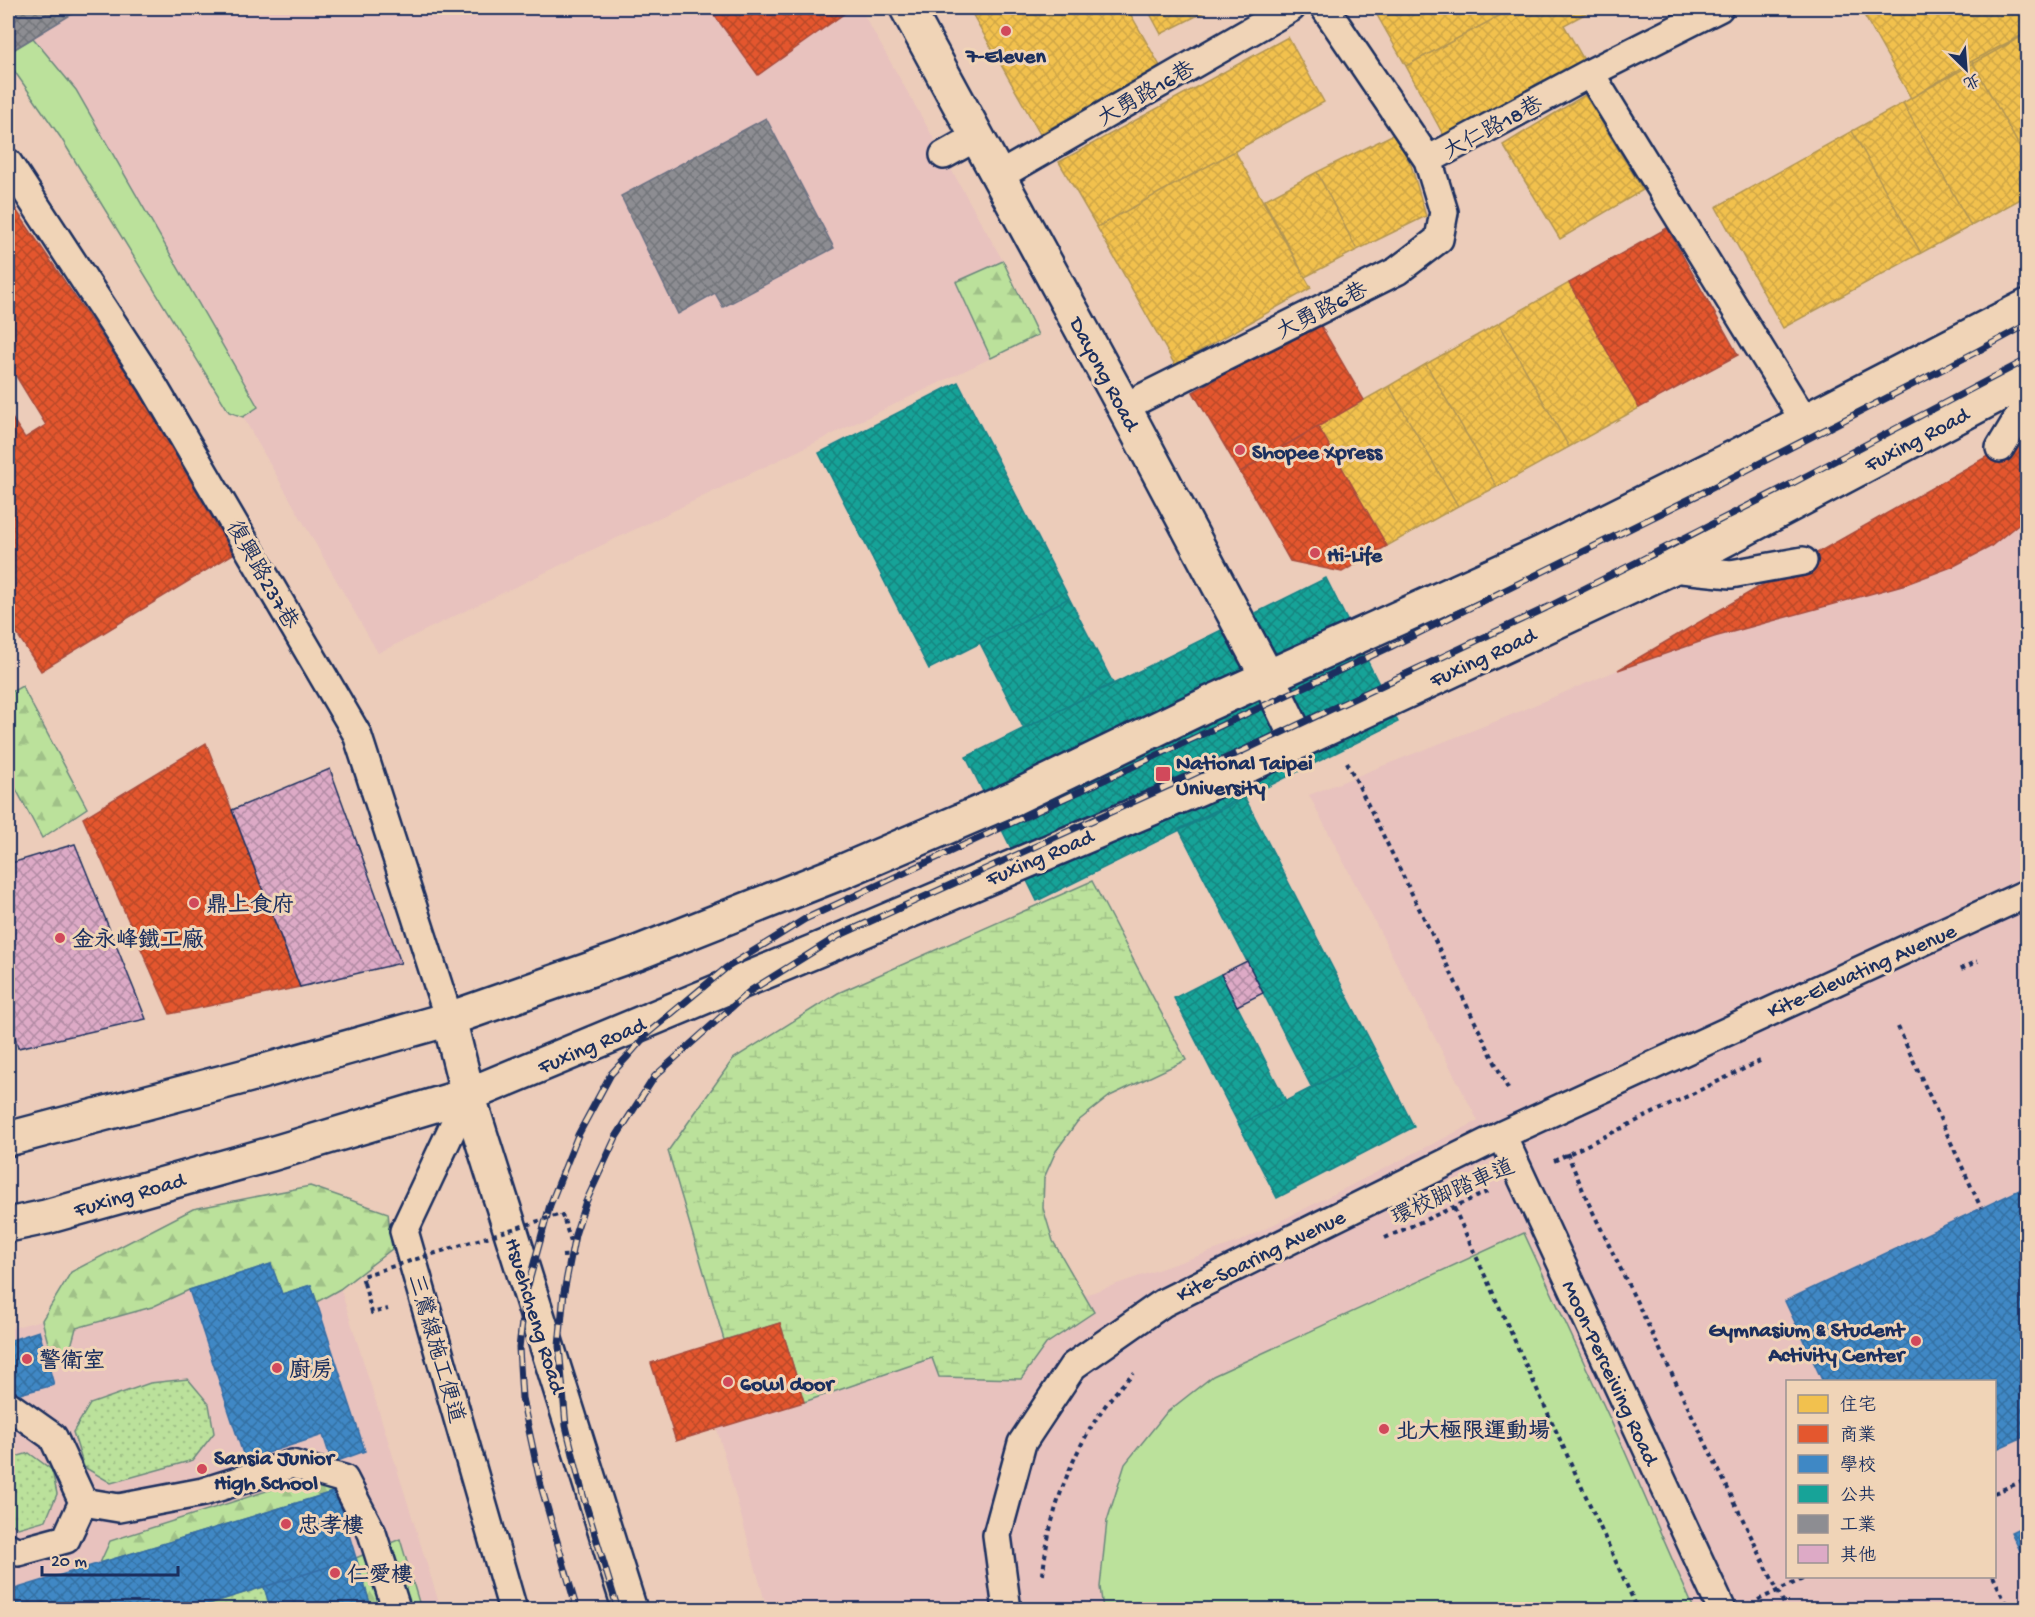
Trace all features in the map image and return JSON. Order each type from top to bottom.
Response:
[{"type":"main road","name":"Dayong Road","points":[[907,8],[1124,407],[1268,678],[1299,742]]},
{"type":"main road","points":[[8,1139],[250,1075],[448,1019],[636,953],[839,873],[1014,798],[1208,704],[1542,553],[1735,457],[2028,306]]},
{"type":"main road","name":"Fuxing Road","points":[[8,1225],[46,1217],[272,1154],[468,1095],[1198,788],[1299,742],[1671,568],[2028,379]]},
{"type":"main road","name":"Hsuehcheng Road","points":[[448,1019],[468,1095],[630,1610]]},
{"type":"lane","name":"大勇路16巷","points":[[999,176],[1291,8]]},
{"type":"lane","name":"大仁路18巷","points":[[1325,8],[1428,160],[1590,73],[1719,8]]},
{"type":"lane","points":[[1590,73],[1804,420]]},
{"type":"lane","points":[[944,155],[978,136]]},
{"type":"lane","name":"大勇路6巷","points":[[1124,407],[1397,271],[1439,239],[1444,212],[1428,160]]},
{"type":"lane","name":"復興路237巷","points":[[8,164],[151,382],[269,601],[357,734],[448,1019]]},
{"type":"lane","points":[[2000,448],[2020,416],[2028,394]]},
{"type":"lane","points":[[1671,568],[1731,574],[1803,561]]},
{"type":"lane","name":"Kite-Elevating Avenue","points":[[1694,1045],[2028,893]]},
{"type":"lane","name":"Kite-Soaring Avenue","points":[[1007,1610],[997,1535],[1022,1443],[1073,1365],[1163,1303],[1514,1130],[1694,1045]]},
{"type":"lane","name":"三鶯線施工便道","points":[[468,1095],[404,1231],[513,1610]]},
{"type":"lane","name":"Moon-Perceiving Road","points":[[1514,1130],[1522,1176],[1722,1610]]},
{"type":"lane","points":[[8,1405],[53,1437],[83,1502],[66,1539],[18,1552],[8,1547]]},
{"type":"lane","points":[[83,1502],[119,1508],[203,1492],[292,1464],[344,1479],[372,1533],[394,1605]]},
{"type":"path","points":[[1354,778],[1514,1130]]},
{"type":"path","points":[[1950,974],[1981,959]]},
{"type":"path","points":[[1898,1027],[1981,1208]]},
{"type":"path","name":"環校脚踏車道","points":[[1380,1240],[1567,1155],[1767,1058]]},
{"type":"path","points":[[1552,1112],[1567,1155],[1588,1202],[1786,1610]]},
{"type":"path","points":[[1454,1208],[1638,1610]]},
{"type":"path","points":[[388,1309],[372,1313],[362,1276],[561,1214],[575,1255],[563,1257],[560,1248]]},
{"type":"path","points":[[1042,1577],[1044,1555],[1059,1498],[1083,1441],[1117,1388],[1134,1372]]},
{"type":"path","points":[[1996,1493],[2028,1479]]},
{"type":"path","points":[[1748,1605],[1805,1578]]},
{"type":"path","points":[[1995,1578],[2009,1610]]},
{"type":"shaded area","points":[[82,8],[860,8],[1003,261],[956,283],[991,358],[378,653],[243,417],[258,406],[76,90],[33,38]]},
{"type":"shaded area","name":"National Taipei University","points":[[2027,517],[2027,1609],[767,1609],[717,1429],[804,1401],[780,1323],[724,1340],[668,1151],[733,1059],[838,993],[1092,881],[1186,1060],[1110,1096],[1077,1122],[1056,1151],[1044,1178],[1043,1208],[1053,1241],[1085,1295],[1241,1241],[1478,1121],[1309,795],[1618,670],[1714,637],[1906,584],[1954,566],[1990,547]]},
{"type":"shaded area","name":"Sansia Junior High School","points":[[319,1236],[333,1265],[441,1609],[8,1610],[8,1329],[42,1320],[54,1300]]},
{"type":"green space","points":[[33,38],[76,90],[258,407],[243,417],[229,412],[61,138],[8,62],[8,53]]},
{"type":"green space","points":[[1003,261],[1038,335],[991,358],[956,282]]},
{"type":"green space","points":[[22,686],[87,808],[42,838],[8,774],[8,694]]},
{"type":"green space","points":[[1092,881],[1186,1060],[1110,1096],[1077,1122],[1056,1151],[1044,1178],[1043,1208],[1053,1241],[1094,1312],[1046,1344],[1021,1379],[939,1377],[932,1358],[804,1402],[780,1323],[724,1340],[668,1151],[733,1059],[838,993]]},
{"type":"green space","points":[[310,1186],[388,1213],[392,1249],[340,1289],[317,1302],[311,1285],[282,1294],[271,1264],[189,1290],[152,1307],[76,1328],[70,1350],[49,1347],[42,1320],[71,1272],[193,1209]]},
{"type":"green space","name":"北大極限運動場","points":[[1524,1233],[1622,1445],[1694,1609],[1103,1609],[1100,1587],[1107,1521],[1125,1464],[1166,1413],[1213,1376]]},
{"type":"green space","points":[[188,1379],[209,1404],[214,1433],[193,1460],[111,1483],[84,1467],[73,1432],[90,1404],[150,1383]]},
{"type":"green space","points":[[29,1453],[52,1470],[57,1494],[46,1520],[18,1528],[8,1521],[8,1459]]},
{"type":"green space","points":[[298,1481],[336,1491],[100,1563],[110,1541]]},
{"type":"green space","points":[[400,1539],[421,1609],[372,1609],[356,1558]]},
{"type":"green space","points":[[264,1587],[271,1609],[189,1610]]},
{"type":"building: 住宅","points":[[969,8],[1127,8],[1160,66],[1040,134]]},
{"type":"building: 住宅","points":[[1147,8],[1212,8],[1161,34]]},
{"type":"building: 住宅","points":[[1373,8],[1514,8],[1406,66]]},
{"type":"building: 住宅","points":[[1514,8],[1596,8],[1564,25],[1584,60],[1444,136],[1406,66]]},
{"type":"building: 住宅","points":[[1860,8],[2027,8],[2028,33],[1911,98]]},
{"type":"building: 住宅","points":[[2028,32],[2028,162],[1972,61]]},
{"type":"building: 住宅","points":[[1288,37],[1324,102],[1097,227],[1059,162]]},
{"type":"building: 住宅","points":[[1972,61],[2028,162],[2028,195],[1971,226],[1903,103]]},
{"type":"building: 住宅","points":[[1585,95],[1643,190],[1560,239],[1503,145]]},
{"type":"building: 住宅","points":[[1903,103],[1971,226],[1921,253],[1852,131]]},
{"type":"building: 住宅","points":[[1852,131],[1921,253],[1783,328],[1716,207]]},
{"type":"building: 住宅","points":[[1394,134],[1411,165],[1426,216],[1357,250],[1317,172]]},
{"type":"building: 住宅","points":[[1235,151],[1311,288],[1175,365],[1097,227]]},
{"type":"building: 住宅","points":[[1317,172],[1357,250],[1305,277],[1264,200]]},
{"type":"building: 住宅","points":[[1569,283],[1639,408],[1569,447],[1499,323]]},
{"type":"building: 住宅","points":[[1499,323],[1569,447],[1497,487],[1426,364]]},
{"type":"building: 住宅","points":[[1426,364],[1497,487],[1458,506],[1389,386]]},
{"type":"building: 住宅","points":[[1389,386],[1458,506],[1387,546],[1318,426]]},
{"type":"building: 商業","points":[[709,8],[852,8],[758,75]]},
{"type":"building: 商業","points":[[8,198],[132,381],[233,554],[41,671],[8,620],[8,412],[25,438],[46,425],[8,363]]},
{"type":"building: 商業","points":[[1667,228],[1738,355],[1639,408],[1569,283]]},
{"type":"building: 商業","points":[[1318,321],[1364,400],[1240,472],[1193,392]]},
{"type":"building: 商業","points":[[1318,426],[1387,546],[1342,572],[1290,561],[1240,472]]},
{"type":"building: 商業","points":[[2028,433],[2028,516],[1990,547],[1954,566],[1906,584],[1714,637],[1618,670],[1803,561]]},
{"type":"building: 商業","name":"鼎上食府","points":[[206,743],[300,987],[170,1014],[83,818]]},
{"type":"building: 商業","name":"6owl door","points":[[780,1323],[804,1402],[676,1441],[651,1363]]},
{"type":"building: 學校","name":"Gymnasium & Student Activity Center","points":[[2028,1186],[2028,1435],[1996,1449],[1996,1380],[1822,1380],[1785,1301]]},
{"type":"building: 學校","name":"廚房","points":[[271,1264],[282,1294],[311,1285],[365,1451],[332,1463],[323,1435],[245,1460],[189,1290]]},
{"type":"building: 學校","name":"警衛室","points":[[39,1331],[54,1385],[8,1397],[8,1341]]},
{"type":"building: 學校","name":"警衛室","points":[[39,1331],[54,1385],[14,1395],[8,1377],[8,1341]]},
{"type":"building: 學校","name":"忠孝樓","points":[[336,1491],[356,1558],[189,1610],[8,1610],[8,1591]]},
{"type":"building: 學校","points":[[2028,1524],[2028,1567],[2011,1532]]},
{"type":"building: 學校","name":"仁愛樓","points":[[356,1558],[372,1610],[271,1610],[264,1587]]},
{"type":"building: 公共","points":[[958,382],[1069,598],[929,669],[819,453]]},
{"type":"building: 公共","points":[[1326,578],[1398,722],[1037,901],[966,757]]},
{"type":"building: 公共","points":[[1069,598],[1113,683],[1024,729],[980,643]]},
{"type":"building: 公共","points":[[1244,796],[1377,1054],[1312,1088],[1179,829]]},
{"type":"building: 公共","points":[[1221,974],[1286,1101],[1239,1125],[1174,998]]},
{"type":"building: 公共","points":[[1377,1054],[1414,1127],[1277,1198],[1239,1125]]},
{"type":"building: 工業","points":[[8,8],[75,8],[77,11],[13,50],[8,41]]},
{"type":"building: 工業","points":[[766,118],[834,248],[723,307],[715,293],[678,314],[621,196]]},
{"type":"building: 其他","points":[[330,769],[401,963],[300,987],[232,810]]},
{"type":"building: 其他","name":"金永峰鐵工廠","points":[[75,844],[146,1019],[18,1048],[8,1011],[8,864]]},
{"type":"building: 其他","points":[[1247,961],[1263,993],[1237,1006],[1221,974]]},
{"type":"railway","points":[[577,1610],[541,1486],[522,1398],[519,1348],[525,1296],[550,1205],[578,1135],[611,1074],[648,1033],[726,968],[805,919],[1390,647],[1704,492],[2028,324]]},
{"type":"railway","points":[[618,1610],[583,1495],[566,1426],[559,1346],[564,1292],[575,1235],[585,1204],[616,1137],[655,1076],[750,991],[838,936],[1168,786],[1546,608],[1789,485],[2028,359]]},
{"type":"place","name":"7-Eleven","points":[[1006,31]]},
{"type":"place","name":"Shopee Xpress","points":[[1240,450]]},
{"type":"place","name":"Hi-Life","points":[[1315,553]]},
{"type":"place","name":"National Taipei University","points":[[1163,774]]},
{"type":"place","name":"鼎上食府","points":[[194,903]]},
{"type":"place","name":"金永峰鐵工廠","points":[[60,938]]},
{"type":"place","name":"Gymnasium & Student Activity Center","points":[[1916,1341]]},
{"type":"place","name":"警衛室","points":[[27,1359]]},
{"type":"place","name":"廚房","points":[[277,1368]]},
{"type":"place","name":"6owl door","points":[[728,1382]]},
{"type":"place","name":"北大極限運動場","points":[[1384,1429]]},
{"type":"place","name":"Sansia Junior High School","points":[[202,1469]]},
{"type":"place","name":"忠孝樓","points":[[286,1524]]},
{"type":"place","name":"仁愛樓","points":[[335,1573]]}]
